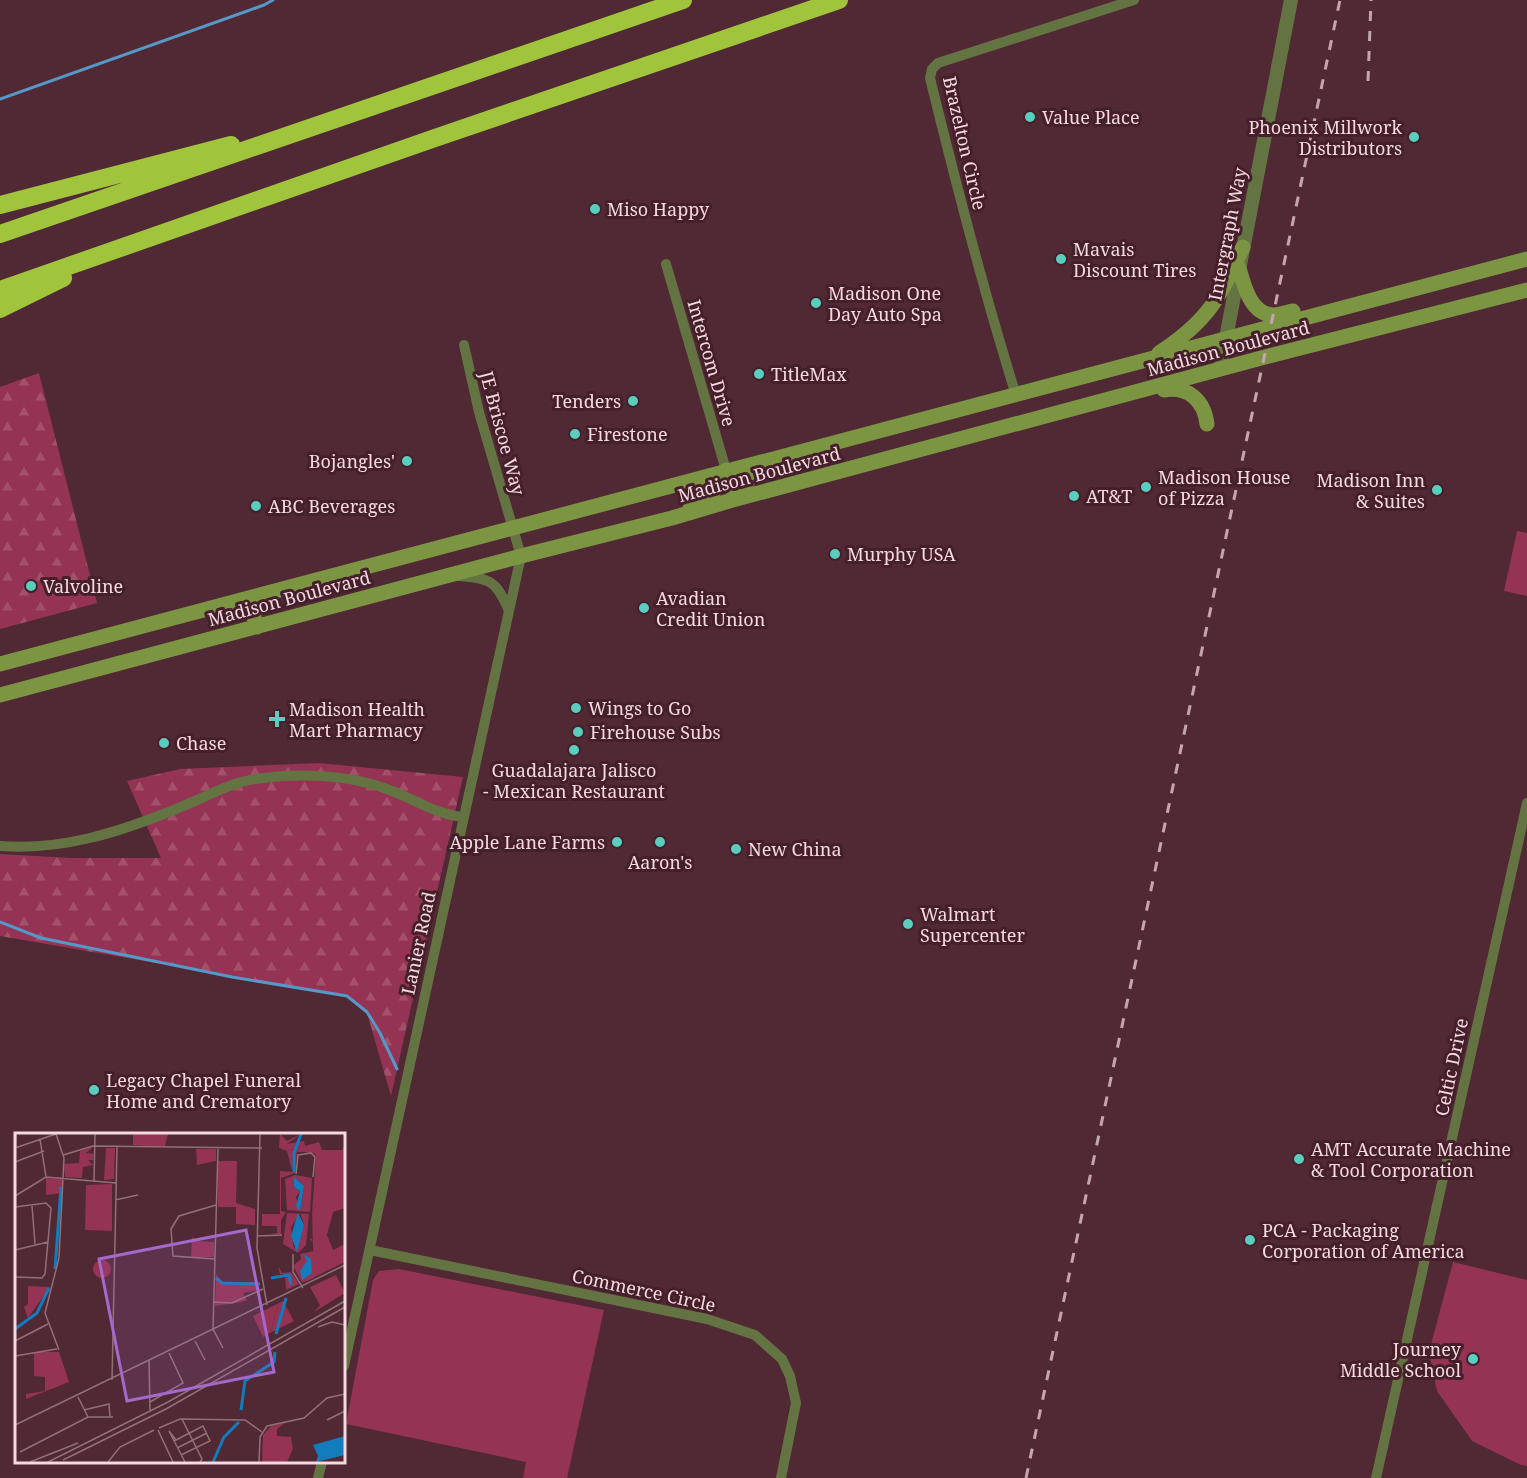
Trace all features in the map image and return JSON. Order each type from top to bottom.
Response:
[{"type":"highway","points":[[0,234],[683,0]]},
{"type":"highway","points":[[0,290],[839,0]]},
{"type":"highway","points":[[0,205],[202,151],[312,127]]},
{"type":"highway","points":[[0,309],[131,245]]},
{"type":"main road","points":[[1149,359],[1179,339],[1207,313],[1219,297],[1243,248]]},
{"type":"main road","name":"Madison Boulevard","points":[[0,664],[1371,301],[1405,290],[1527,260]]},
{"type":"main road","points":[[1239,268],[1246,293],[1262,312],[1273,315],[1323,305],[1371,301]]},
{"type":"main road","name":"Madison Boulevard","points":[[0,694],[672,518],[1220,369],[1527,290]]},
{"type":"main road","points":[[1073,410],[1110,404],[1159,391],[1180,389],[1202,404],[1207,424]]},
{"type":"main road","points":[[729,501],[752,476],[801,452]]},
{"type":"main road","points":[[672,518],[714,491],[726,471]]},
{"type":"main road","points":[[248,598],[257,627]]},
{"type":"street","name":"Brazelton Circle","points":[[1016,395],[952,167],[930,78],[932,69],[938,63],[1134,0]]},
{"type":"street","name":"Intergraph Way","points":[[1220,369],[1291,0]]},
{"type":"street","name":"Intercom Drive","points":[[666,264],[726,471]]},
{"type":"street","name":"JE Briscoe Way","points":[[464,345],[479,412],[512,529]]},
{"type":"street","name":"Lanier Road","points":[[345,1362],[490,692],[510,612],[520,556],[512,529]]},
{"type":"street","points":[[447,576],[488,580],[497,586],[510,612]]},
{"type":"street","points":[[0,846],[35,847],[68,844],[144,821],[235,783],[285,776],[341,778],[369,783],[388,789],[437,812],[463,817]]},
{"type":"street","name":"Celtic Drive","points":[[1376,1478],[1527,803]]},
{"type":"street","name":"Commerce Circle","points":[[370,1250],[707,1319],[755,1335],[782,1359],[790,1376],[796,1403],[782,1478]]},
{"type":"street","points":[[318,1478],[322,1463]]},
{"type":"green space","points":[[39,373],[97,603],[0,629],[0,387]]},
{"type":"green space","points":[[1517,531],[1527,533],[1527,596],[1504,591]]},
{"type":"green space","points":[[319,763],[463,777],[391,1096],[367,1013],[347,996],[0,936],[0,854],[71,858],[161,858],[127,781],[180,769]]},
{"type":"green space","points":[[1453,1262],[1527,1280],[1527,1466],[1472,1441],[1437,1391],[1429,1352]]},
{"type":"green space","points":[[399,1269],[604,1310],[567,1478],[523,1478],[526,1462],[346,1424],[373,1280],[379,1271]]},
{"type":"waterway","points":[[0,99],[273,0]]},
{"type":"waterway","points":[[0,922],[41,938],[232,977],[347,996],[367,1012],[397,1069]]},
{"type":"railway","points":[[1026,1478],[1340,0]]},
{"type":"railway","points":[[1368,81],[1371,0]]},
{"type":"place","name":"Value Place","points":[[1030,117]]},
{"type":"place","name":"Phoenix Millwork Distributors","points":[[1414,137]]},
{"type":"place","name":"Miso Happy","points":[[595,209]]},
{"type":"place","name":"Mavais Discount Tires","points":[[1061,259]]},
{"type":"place","name":"Madison One Day Auto Spa","points":[[816,303]]},
{"type":"place","name":"TitleMax","points":[[759,374]]},
{"type":"place","name":"Tenders","points":[[633,401]]},
{"type":"place","name":"Firestone","points":[[575,434]]},
{"type":"place","name":"Bojangles'","points":[[407,461]]},
{"type":"place","name":"Madison House of Pizza","points":[[1146,487]]},
{"type":"place","name":"Madison Inn & Suites","points":[[1437,490]]},
{"type":"place","name":"AT&T","points":[[1074,496]]},
{"type":"place","name":"ABC Beverages","points":[[256,506]]},
{"type":"place","name":"Murphy USA","points":[[835,554]]},
{"type":"place","name":"Valvoline","points":[[31,586]]},
{"type":"place","name":"Avadian Credit Union","points":[[644,608]]},
{"type":"place","name":"Wings to Go","points":[[576,708]]},
{"type":"place","name":"Madison Health Mart Pharmacy","points":[[277,719]]},
{"type":"place","name":"Firehouse Subs","points":[[578,732]]},
{"type":"place","name":"Chase","points":[[164,743]]},
{"type":"place","name":"Guadalajara Jalisco - Mexican Restaurant","points":[[574,750]]},
{"type":"place","name":"Apple Lane Farms","points":[[617,842]]},
{"type":"place","name":"Aaron's","points":[[660,842]]},
{"type":"place","name":"New China","points":[[736,849]]},
{"type":"place","name":"Walmart Supercenter","points":[[908,924]]},
{"type":"place","name":"Legacy Chapel Funeral Home and Crematory","points":[[94,1090]]},
{"type":"place","name":"AMT Accurate Machine & Tool Corporation","points":[[1299,1159]]},
{"type":"place","name":"PCA - Packaging Corporation of America","points":[[1250,1240]]},
{"type":"place","name":"Journey Middle School","points":[[1473,1359]]}]
